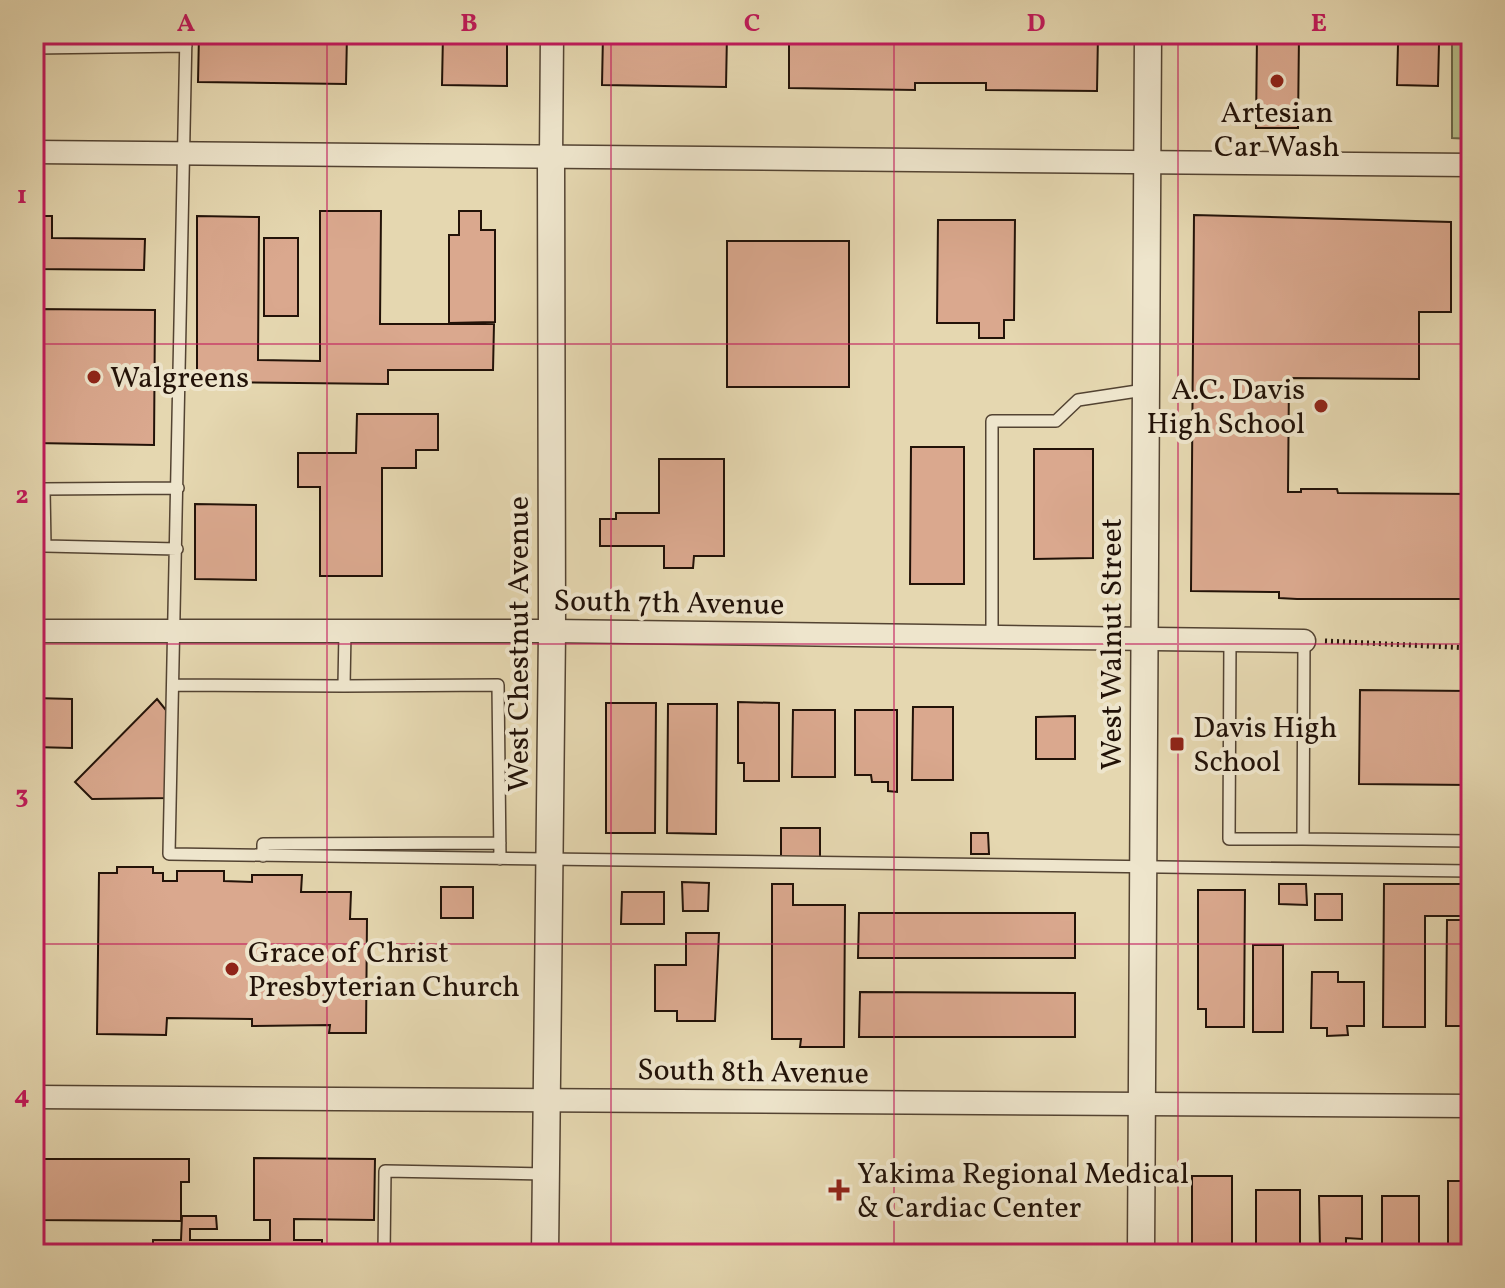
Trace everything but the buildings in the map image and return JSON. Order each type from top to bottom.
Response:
[{"type":"street","name":"West Chestnut Avenue","points":[[545,1254],[552,631],[552,34]]},
{"type":"street","name":"West Walnut Street","points":[[1141,1254],[1148,34]]},
{"type":"street","points":[[34,152],[1471,165]]},
{"type":"street","name":"South 7th Avenue","points":[[34,631],[552,631],[1304,641]]},
{"type":"street","name":"South 8th Avenue","points":[[34,1097],[1471,1106]]},
{"type":"lane","points":[[34,48],[186,40],[169,854],[1471,871]]},
{"type":"lane","points":[[992,636],[992,421],[1056,421],[1078,400],[1144,390]]},
{"type":"lane","points":[[177,549],[45,546],[39,489],[178,488]]},
{"type":"lane","points":[[344,686],[345,631]]},
{"type":"lane","points":[[1230,639],[1229,839],[1471,841]]},
{"type":"lane","points":[[1303,839],[1304,641]]},
{"type":"lane","points":[[174,685],[498,685],[500,859]]},
{"type":"lane","points":[[263,856],[263,844],[500,843]]},
{"type":"lane","points":[[384,1254],[385,1171],[545,1174]]},
{"type":"path","points":[[1304,641],[1471,648]]},
{"type":"green space","points":[[1452,34],[1471,34],[1471,139],[1452,138]]},
{"type":"place","name":"Artesian Car Wash","points":[[1277,81]]},
{"type":"place","name":"Walgreens","points":[[94,377]]},
{"type":"place","name":"A.C. Davis High School","points":[[1321,406]]},
{"type":"place","name":"Davis High School","points":[[1177,744]]},
{"type":"place","name":"Grace of Christ Presbyterian Church","points":[[232,969]]},
{"type":"place","name":"Yakima Regional Medical & Cardiac Center","points":[[839,1190]]}]
